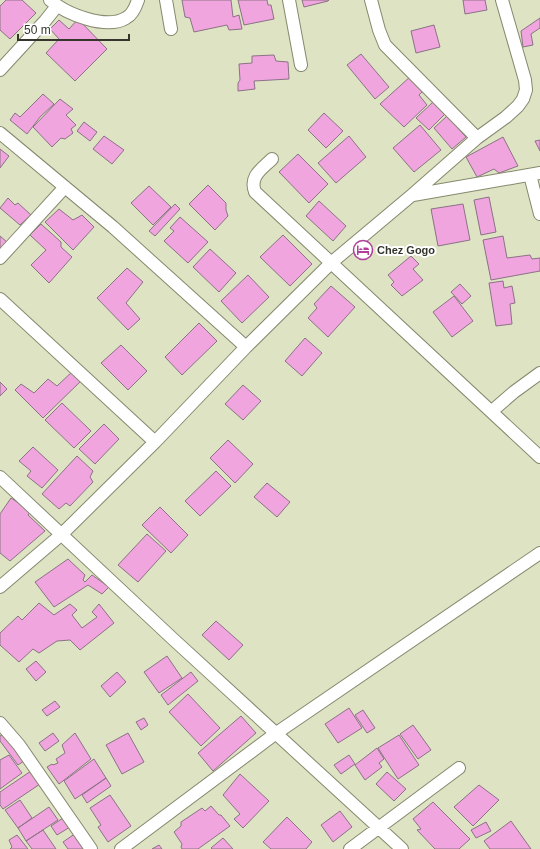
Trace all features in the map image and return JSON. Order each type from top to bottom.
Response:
[{"type":"street","points":[[0,70],[45,22],[54,3],[83,17],[103,23],[116,23],[128,17],[138,0]]},
{"type":"street","points":[[166,0],[171,29]]},
{"type":"street","points":[[289,0],[301,65]]},
{"type":"street","points":[[371,0],[379,30],[385,45],[477,138]]},
{"type":"street","points":[[0,587],[62,534],[155,442],[246,347],[330,263],[412,195],[477,138],[506,117],[518,106],[523,99],[526,90],[525,80],[502,0]]},
{"type":"street","points":[[0,132],[113,227],[246,347]]},
{"type":"street","points":[[272,159],[254,178],[252,185],[255,192],[540,457]]},
{"type":"street","points":[[412,195],[535,174],[540,214]]},
{"type":"street","points":[[0,258],[65,187]]},
{"type":"street","points":[[0,299],[155,442]]},
{"type":"street","points":[[492,411],[514,392],[540,373]]},
{"type":"street","points":[[0,477],[402,849]]},
{"type":"street","points":[[121,849],[276,734],[540,553]]},
{"type":"street","points":[[0,724],[18,745],[91,849]]},
{"type":"street","points":[[350,849],[459,768]]},
{"type":"building","points":[[6,0],[22,0],[36,13],[10,39],[0,30],[0,6]]},
{"type":"building","points":[[182,0],[231,0],[233,17],[239,15],[242,29],[229,30],[227,25],[194,32],[190,18],[185,17]]},
{"type":"building","points":[[238,0],[267,0],[268,5],[271,5],[274,19],[244,25]]},
{"type":"building","points":[[302,0],[329,0],[304,7]]},
{"type":"building","points":[[463,0],[485,0],[487,10],[465,14]]},
{"type":"building","points":[[540,18],[540,28],[531,34],[533,45],[523,47],[521,31]]},
{"type":"building","points":[[78,19],[107,49],[75,81],[46,53],[59,39],[50,29],[59,20],[69,29]]},
{"type":"building","points":[[434,25],[440,47],[416,53],[411,31]]},
{"type":"building","points":[[361,54],[389,87],[375,99],[347,65]]},
{"type":"building","points":[[274,55],[276,61],[288,62],[289,79],[254,81],[255,89],[238,91],[238,83],[240,80],[239,64],[252,63],[252,56]]},
{"type":"building","points":[[411,76],[424,90],[419,95],[427,105],[404,127],[380,104]]},
{"type":"building","points":[[43,94],[54,104],[40,117],[27,134],[10,120],[15,113],[20,117]]},
{"type":"building","points":[[60,99],[73,109],[66,115],[76,125],[71,129],[73,133],[65,139],[61,138],[52,147],[33,127]]},
{"type":"building","points":[[433,102],[445,114],[429,130],[416,118]]},
{"type":"building","points":[[324,113],[343,131],[326,148],[308,130]]},
{"type":"building","points":[[447,116],[466,137],[452,149],[434,128]]},
{"type":"building","points":[[84,122],[97,132],[90,141],[77,131]]},
{"type":"building","points":[[420,125],[441,150],[414,172],[393,148]]},
{"type":"building","points":[[104,136],[124,150],[112,164],[93,149]]},
{"type":"building","points":[[349,136],[366,157],[336,183],[318,163]]},
{"type":"building","points":[[503,137],[518,166],[499,173],[494,169],[477,177],[466,157]]},
{"type":"building","points":[[540,140],[540,151],[535,141]]},
{"type":"building","points":[[0,149],[9,156],[0,168]]},
{"type":"building","points":[[298,154],[328,184],[309,203],[279,172]]},
{"type":"building","points":[[208,185],[226,203],[228,216],[215,230],[189,204]]},
{"type":"building","points":[[149,186],[171,207],[153,225],[131,203]]},
{"type":"building","points":[[489,197],[496,232],[481,235],[474,200]]},
{"type":"building","points":[[8,198],[15,205],[18,203],[31,215],[20,225],[0,208]]},
{"type":"building","points":[[319,201],[346,226],[333,241],[306,216]]},
{"type":"building","points":[[175,204],[180,209],[155,236],[149,231]]},
{"type":"building","points":[[463,204],[470,240],[438,246],[431,209]]},
{"type":"building","points":[[59,209],[73,220],[82,215],[94,227],[73,250],[45,222]]},
{"type":"building","points":[[180,217],[208,242],[188,263],[164,241],[174,231],[170,228]]},
{"type":"building","points":[[41,224],[61,242],[61,247],[72,257],[49,283],[31,265],[46,250],[30,235]]},
{"type":"building","points":[[283,235],[312,264],[290,286],[260,257]]},
{"type":"building","points":[[0,236],[7,242],[0,249]]},
{"type":"building","points":[[503,236],[507,258],[530,255],[532,259],[540,258],[540,271],[491,280],[483,240]]},
{"type":"building","points":[[210,249],[236,273],[219,292],[193,267]]},
{"type":"building","points":[[411,256],[419,264],[413,269],[423,280],[402,296],[391,285],[394,282],[388,275]]},
{"type":"building","points":[[127,268],[143,282],[126,303],[140,319],[128,330],[97,298]]},
{"type":"building","points":[[248,275],[269,297],[242,323],[221,301]]},
{"type":"building","points":[[503,281],[504,288],[512,286],[515,303],[510,304],[512,324],[496,326],[489,283]]},
{"type":"building","points":[[460,284],[471,296],[462,304],[451,292]]},
{"type":"building","points":[[331,286],[355,307],[328,337],[308,318],[317,308],[314,304]]},
{"type":"building","points":[[454,296],[473,321],[452,337],[433,312]]},
{"type":"building","points":[[199,323],[217,341],[182,375],[165,357]]},
{"type":"building","points":[[305,338],[322,353],[302,376],[285,361]]},
{"type":"building","points":[[121,345],[147,371],[128,390],[101,363]]},
{"type":"building","points":[[74,370],[83,379],[43,418],[15,390],[21,384],[34,393],[48,379],[57,386]]},
{"type":"building","points":[[0,382],[7,389],[0,396]]},
{"type":"building","points":[[243,385],[261,401],[243,420],[225,404]]},
{"type":"building","points":[[62,403],[91,431],[74,448],[45,420]]},
{"type":"building","points":[[104,424],[119,439],[95,464],[79,449]]},
{"type":"building","points":[[228,440],[253,464],[235,483],[210,458]]},
{"type":"building","points":[[33,447],[58,470],[42,488],[27,476],[31,471],[19,461]]},
{"type":"building","points":[[77,456],[93,471],[90,477],[93,482],[70,506],[66,503],[59,509],[42,494]]},
{"type":"building","points":[[216,471],[231,486],[200,516],[185,501]]},
{"type":"building","points":[[267,483],[290,502],[277,517],[254,497]]},
{"type":"building","points":[[11,498],[31,511],[28,515],[45,531],[10,561],[0,553],[0,514]]},
{"type":"building","points":[[160,507],[188,535],[171,553],[142,525]]},
{"type":"building","points":[[147,534],[166,551],[138,582],[118,565]]},
{"type":"building","points":[[68,559],[85,575],[83,580],[85,582],[92,575],[109,587],[102,594],[88,585],[54,607],[35,582]]},
{"type":"building","points":[[39,603],[54,615],[70,604],[77,610],[72,615],[82,628],[97,617],[92,612],[99,604],[114,623],[80,650],[70,640],[57,641],[39,653],[33,649],[19,662],[0,645],[0,633],[18,616],[22,620]]},
{"type":"building","points":[[216,621],[243,645],[229,660],[202,635]]},
{"type":"building","points":[[167,656],[182,678],[159,693],[144,672]]},
{"type":"building","points":[[36,661],[46,672],[36,681],[26,669]]},
{"type":"building","points":[[117,672],[126,682],[110,697],[101,686]]},
{"type":"building","points":[[191,672],[198,681],[168,705],[161,695]]},
{"type":"building","points":[[188,694],[220,728],[201,746],[169,712]]},
{"type":"building","points":[[55,701],[60,707],[47,716],[42,710]]},
{"type":"building","points":[[349,708],[362,728],[338,743],[325,724]]},
{"type":"building","points":[[363,710],[375,728],[367,733],[355,715]]},
{"type":"building","points":[[241,716],[256,733],[213,771],[198,753]]},
{"type":"building","points":[[144,718],[148,725],[141,730],[136,722]]},
{"type":"building","points":[[413,725],[431,750],[418,759],[400,734]]},
{"type":"building","points":[[53,733],[59,741],[45,751],[39,743]]},
{"type":"building","points":[[75,733],[91,759],[59,784],[47,767],[58,763],[56,759],[65,753],[62,745]]},
{"type":"building","points":[[128,733],[144,762],[122,774],[106,745]]},
{"type":"building","points":[[4,734],[24,761],[18,765],[0,741],[0,736]]},
{"type":"building","points":[[399,735],[419,765],[398,779],[378,748]]},
{"type":"building","points":[[377,748],[384,759],[379,763],[382,767],[365,780],[355,765]]},
{"type":"building","points":[[9,755],[22,773],[0,789],[0,760]]},
{"type":"building","points":[[349,755],[355,764],[341,774],[334,765]]},
{"type":"building","points":[[94,759],[106,778],[75,799],[64,781]]},
{"type":"building","points":[[31,771],[40,784],[3,809],[0,805],[0,792]]},
{"type":"building","points":[[387,772],[406,789],[394,801],[376,784]]},
{"type":"building","points":[[240,774],[269,801],[243,828],[234,819],[240,814],[223,795]]},
{"type":"building","points":[[106,778],[111,786],[87,803],[82,795]]},
{"type":"building","points":[[479,785],[499,800],[473,826],[454,807]]},
{"type":"building","points":[[110,795],[131,826],[108,842],[98,827],[101,825],[90,808]]},
{"type":"building","points":[[20,800],[32,818],[18,828],[5,810]]},
{"type":"building","points":[[433,802],[470,839],[459,849],[435,849],[417,830],[421,829],[413,819]]},
{"type":"building","points":[[211,806],[230,826],[198,849],[182,849],[182,844],[174,832],[181,826],[181,822],[202,808],[205,811]]},
{"type":"building","points":[[49,807],[58,820],[26,841],[18,828]]},
{"type":"building","points":[[340,811],[352,827],[333,842],[321,825]]},
{"type":"building","points":[[287,817],[312,842],[306,849],[271,849],[263,842]]},
{"type":"building","points":[[63,818],[70,827],[57,835],[51,826]]},
{"type":"building","points":[[511,821],[531,849],[490,849],[484,841]]},
{"type":"building","points":[[486,822],[491,831],[476,838],[471,830]]},
{"type":"building","points":[[43,830],[56,849],[32,849],[26,841]]},
{"type":"building","points":[[76,833],[86,849],[68,849],[63,842]]},
{"type":"building","points":[[17,835],[28,849],[10,849],[12,847],[9,840]]},
{"type":"building","points":[[223,838],[233,849],[211,848]]},
{"type":"building","points":[[159,845],[162,849],[152,849]]},
{"type":"place","name":"Chez Gogo","points":[[363,250]]}]
